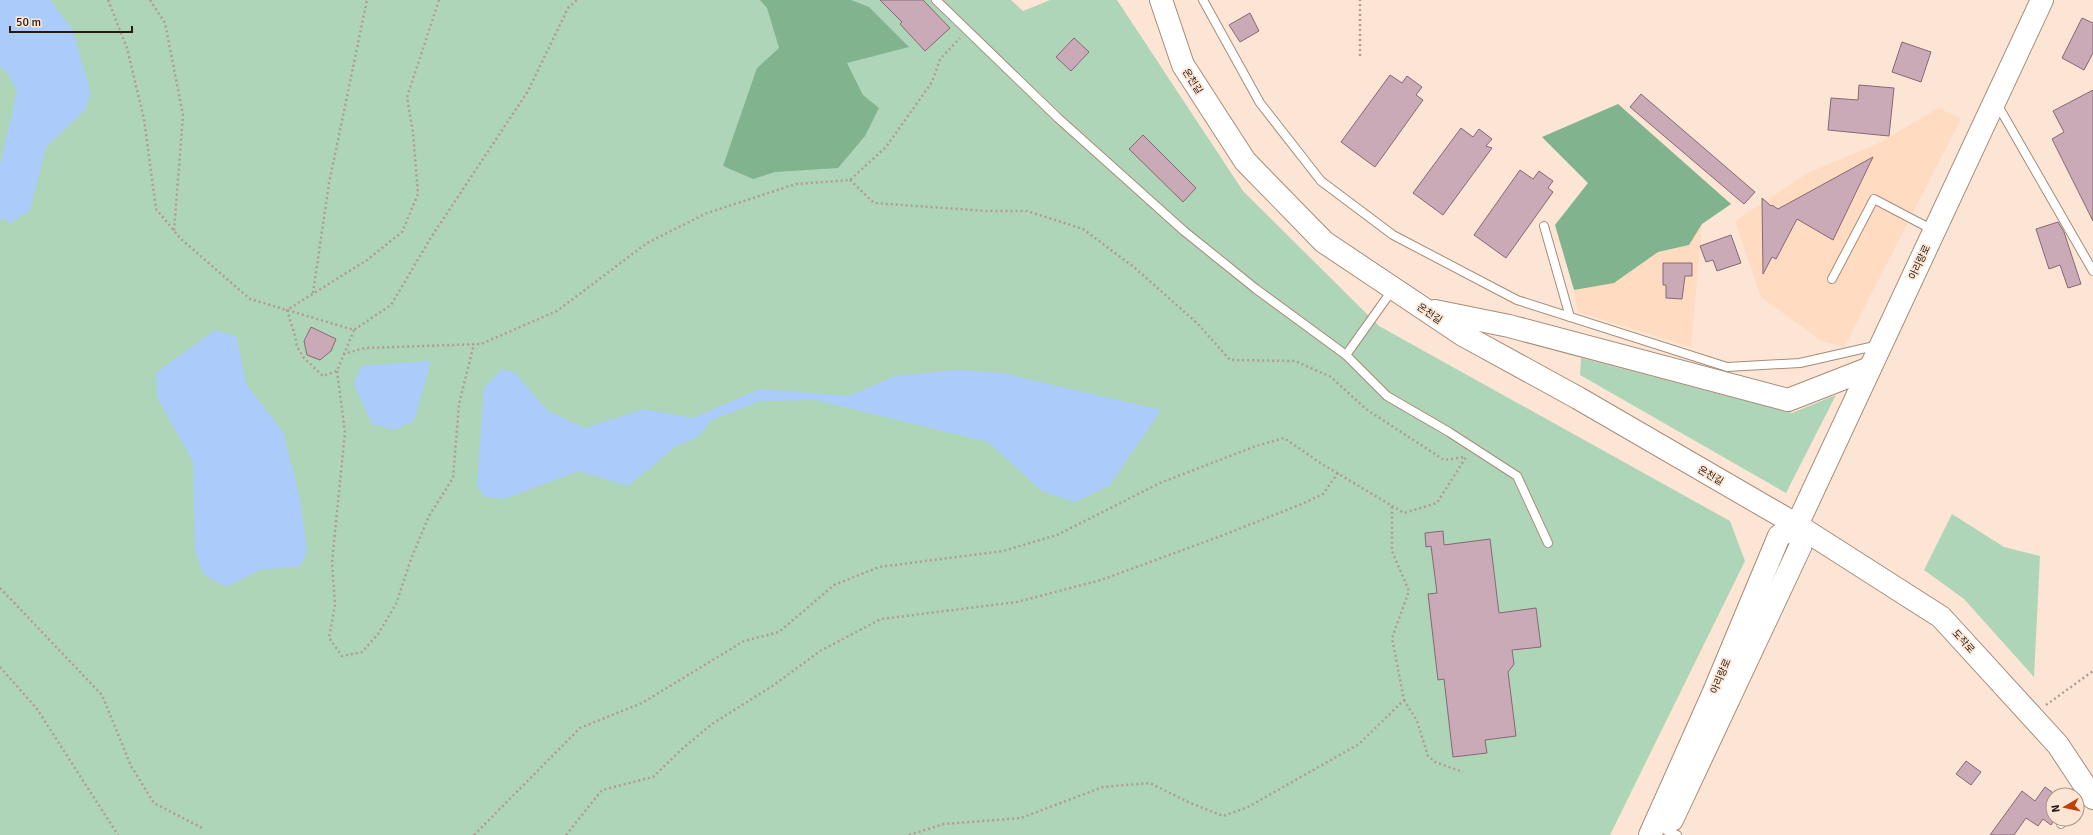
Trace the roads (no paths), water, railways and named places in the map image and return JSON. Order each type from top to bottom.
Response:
[{"type":"main road","name":"온천길","points":[[1161,0],[1183,65],[1245,161],[1324,242],[1463,335],[1578,398],[1798,525]]},
{"type":"main road","name":"아리랑로","points":[[1665,834],[1801,545],[1798,525],[2042,0]]},
{"type":"main road","points":[[1424,309],[1509,326],[1788,400],[1870,368]]},
{"type":"main road","name":"도작로","points":[[1798,525],[1941,617],[2058,745],[2086,797]]},
{"type":"lane","points":[[936,0],[1058,118],[1184,231],[1256,289],[1346,355],[1386,396],[1449,432],[1517,476],[1548,543]]},
{"type":"lane","points":[[1203,0],[1260,103],[1321,181],[1393,235],[1517,300],[1727,366],[1800,363],[1881,344]]},
{"type":"lane","points":[[1995,99],[2093,271]]},
{"type":"lane","points":[[1832,279],[1874,199],[1934,231]]},
{"type":"lane","points":[[1544,226],[1570,317]]},
{"type":"lane","points":[[1346,355],[1394,289]]},
{"type":"water","points":[[0,0],[50,0],[72,29],[91,93],[85,110],[46,147],[30,210],[11,223],[0,218],[0,165],[17,92],[9,75],[0,66]]},
{"type":"water","points":[[215,330],[236,336],[246,384],[283,432],[300,499],[307,550],[301,566],[260,570],[226,587],[204,575],[195,551],[193,462],[157,397],[156,373]]},
{"type":"water","points":[[431,361],[414,421],[394,430],[372,424],[354,384],[361,366]]},
{"type":"water","points":[[502,369],[515,373],[548,411],[585,428],[644,409],[693,418],[760,389],[849,396],[895,376],[958,370],[1002,373],[1161,410],[1109,486],[1075,502],[1042,491],[988,442],[815,400],[760,401],[712,420],[698,437],[676,446],[628,486],[579,471],[504,499],[485,497],[477,486],[484,388]]}]
